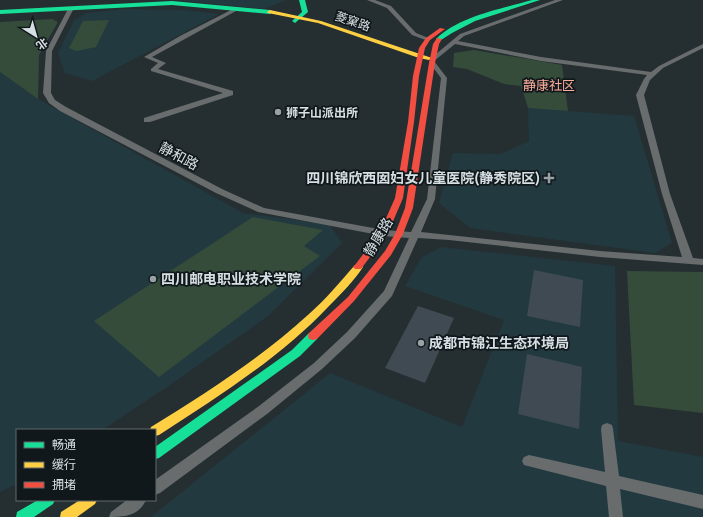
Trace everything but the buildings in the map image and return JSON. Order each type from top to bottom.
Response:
[{"type":"main road","points":[[297,19],[305,12],[302,0]]},
{"type":"main road","points":[[428,39],[439,30],[447,26],[524,0]]},
{"type":"main road","name":"静康路","points":[[156,453],[296,353],[351,299],[388,253],[399,234],[409,208],[432,61],[438,40],[464,24],[537,0]]},
{"type":"main road","name":"菱窠路","points":[[0,14],[138,4],[172,4],[246,9],[297,19],[421,59],[432,61]]},
{"type":"main road","name":"菱窠路","points":[[70,9],[141,6],[189,7],[297,19]]},
{"type":"main road","name":"静康路","points":[[156,431],[238,378],[287,340],[323,307],[344,285],[384,234],[399,198],[411,122],[416,76],[421,59],[422,48],[428,39]]},
{"type":"main road","points":[[22,517],[47,501]]},
{"type":"main road","points":[[66,517],[89,501]]},
{"type":"street","points":[[370,0],[389,7],[414,34],[428,39]]},
{"type":"street","points":[[156,487],[263,410],[318,366],[351,335],[388,293],[431,199],[444,78],[432,61],[452,42],[462,35],[560,0]]},
{"type":"street","name":"静和路","points":[[70,9],[49,51],[47,93],[52,101],[63,109],[219,191],[261,210],[384,234],[449,237],[600,254],[703,262]]},
{"type":"street","points":[[147,120],[230,93],[153,70],[163,63],[147,57],[233,11]]},
{"type":"street","points":[[452,42],[541,59],[652,74]]},
{"type":"street","points":[[689,262],[666,194],[640,95],[647,79],[661,67],[703,46]]},
{"type":"street","points":[[607,429],[616,517]]},
{"type":"street","points":[[529,461],[612,479],[703,502]]},
{"type":"street","points":[[116,517],[138,501]]},
{"type":"shaded area","points":[[177,0],[286,0],[264,9]]},
{"type":"shaded area","points":[[125,9],[185,10],[219,14],[92,81],[65,73],[58,53],[74,20],[87,13]]},
{"type":"shaded area","name":"四川邮电职业技术学院","points":[[0,72],[38,99],[243,213],[329,224],[342,243],[268,316],[170,385],[104,429],[16,429],[16,484],[0,492]]},
{"type":"shaded area","name":"四川锦欣西囡妇女儿童医院(静秀院区)","points":[[528,108],[634,116],[672,243],[655,253],[470,228],[439,203],[453,153],[501,154],[529,141]]},
{"type":"shaded area","points":[[441,247],[615,266],[618,441],[703,457],[703,517],[151,517],[330,373],[462,427],[504,320],[405,286],[422,257]]},
{"type":"green space","points":[[52,19],[58,22],[39,55],[38,99],[0,72],[0,22]]},
{"type":"green space","points":[[109,20],[96,47],[76,51],[69,48],[83,21]]},
{"type":"green space","points":[[474,50],[562,65],[568,111],[528,108],[521,86],[504,84],[467,69],[453,67],[454,53]]},
{"type":"green space","points":[[253,217],[323,230],[304,246],[320,256],[159,377],[94,321]]},
{"type":"green space","points":[[627,271],[703,272],[703,413],[634,405]]},
{"type":"traffic: fast","points":[[295,21],[305,12],[302,0]]},
{"type":"traffic: fast","points":[[439,39],[450,31],[473,20],[537,0]]},
{"type":"traffic: fast","points":[[0,12],[172,3],[270,12]]},
{"type":"traffic: fast","points":[[156,453],[296,353],[313,336]]},
{"type":"traffic: fast","points":[[22,517],[47,501]]},
{"type":"traffic: slow","points":[[270,12],[319,22],[421,57],[429,58]]},
{"type":"traffic: slow","points":[[156,430],[238,377],[290,338],[337,293],[358,267]]},
{"type":"traffic: slow","points":[[66,517],[90,501]]},
{"type":"traffic: jam","points":[[358,267],[384,233],[399,198],[411,122],[416,76],[422,48],[428,39],[442,29]]},
{"type":"traffic: jam","points":[[313,336],[351,299],[388,253],[399,234],[409,208],[432,63],[436,44],[439,39]]},
{"type":"place","name":"狮子山派出所","points":[[278,112]]},
{"type":"place","name":"四川锦欣西囡妇女儿童医院(静秀院区)","points":[[549,178]]},
{"type":"place","name":"四川邮电职业技术学院","points":[[153,279]]},
{"type":"place","name":"成都市锦江生态环境局","points":[[421,343]]},
{"type":"district","name":"静康社区","points":[[549,85]]}]
